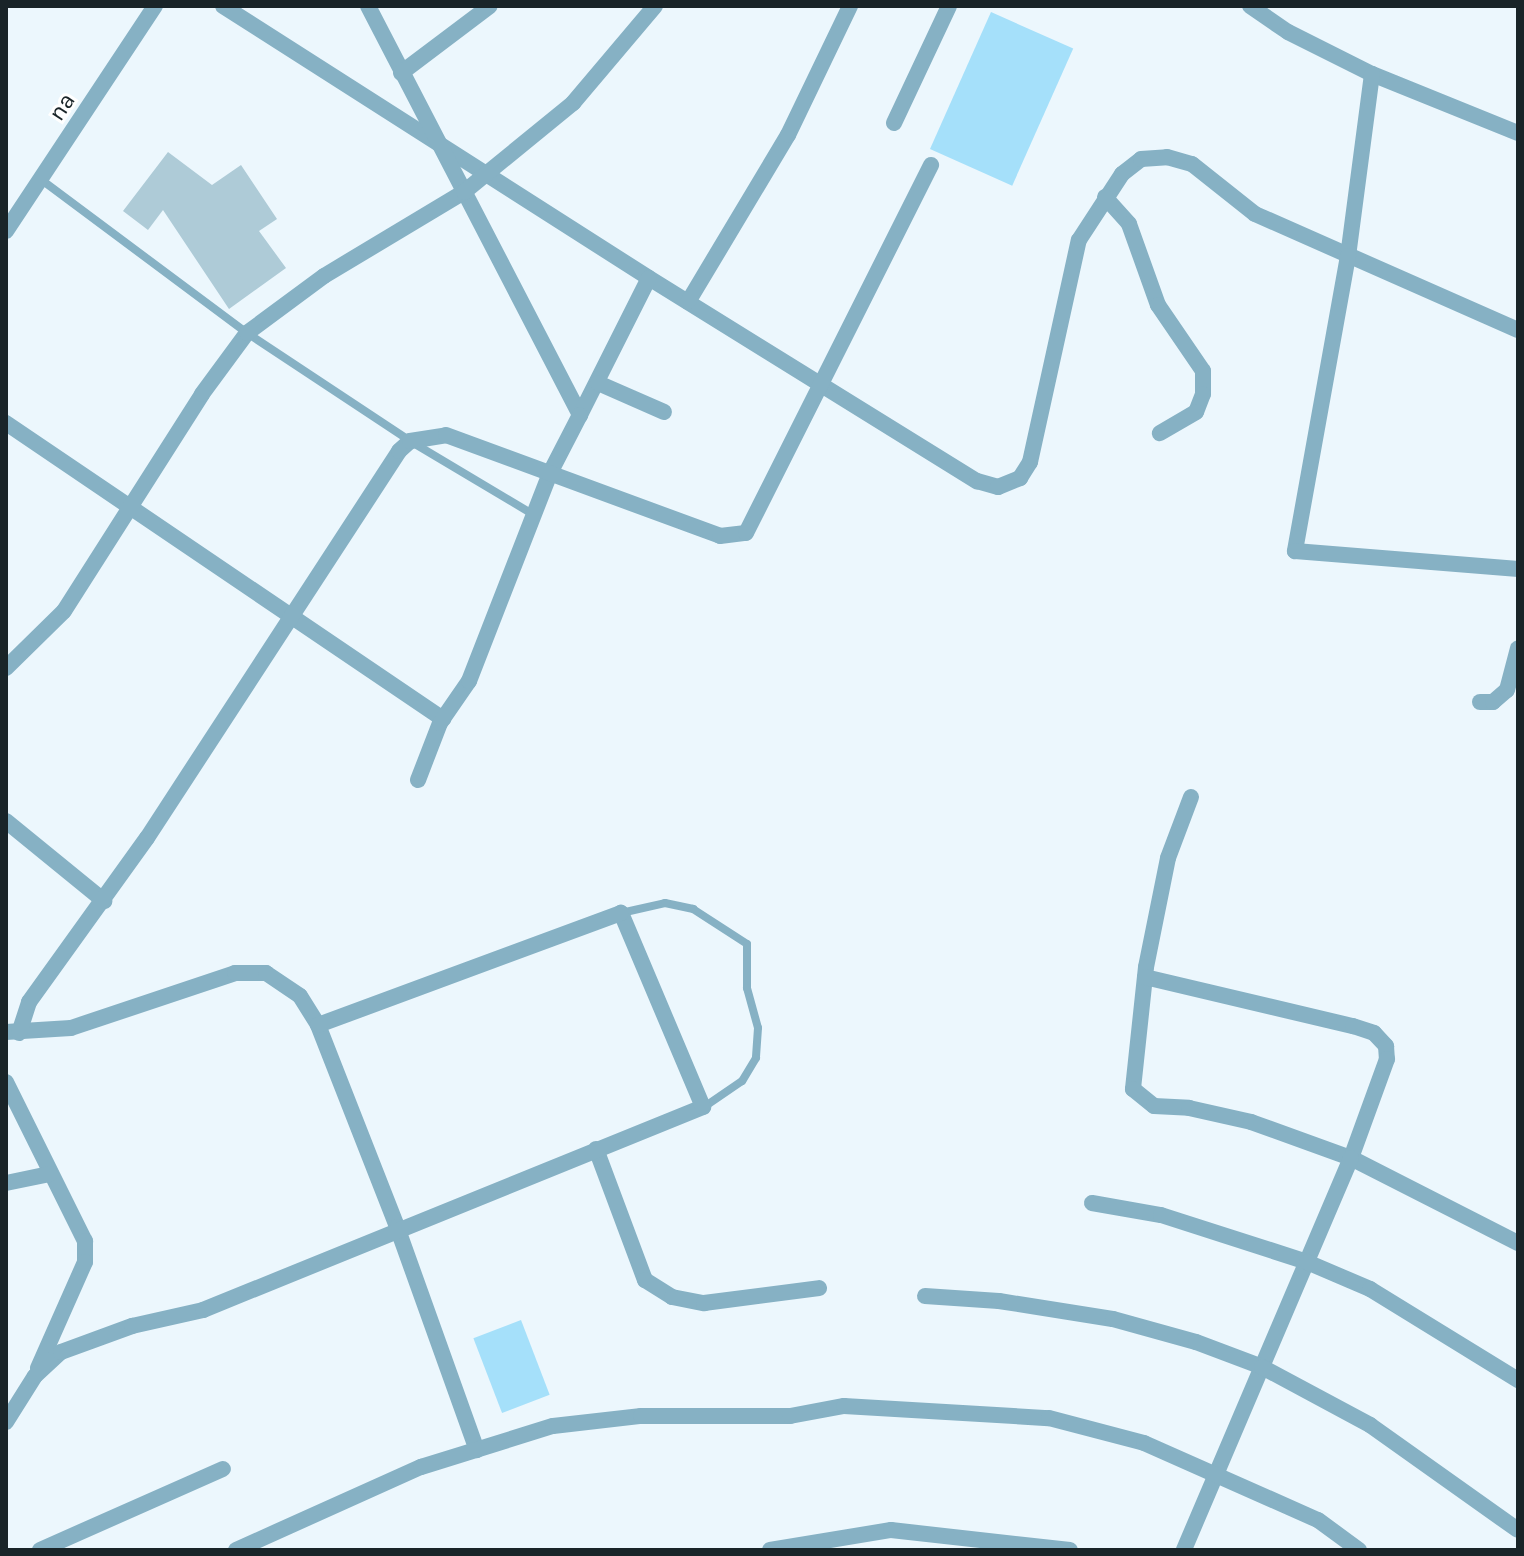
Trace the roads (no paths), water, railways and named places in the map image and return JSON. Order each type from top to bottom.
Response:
[{"type":"street","name":"na","points":[[6,231],[43,181],[155,6]]},
{"type":"street","points":[[223,6],[484,176],[977,481],[1010,485],[1030,462],[1069,268],[1105,197],[1141,159],[1167,157],[1192,164],[1255,214],[1518,330]]},
{"type":"street","points":[[368,6],[436,145],[464,192],[580,415]]},
{"type":"street","points":[[401,73],[490,6]]},
{"type":"street","points":[[6,668],[64,611],[247,333],[324,276],[464,192],[484,176],[573,103],[655,6]]},
{"type":"street","points":[[688,302],[788,135],[850,6]]},
{"type":"street","points":[[894,123],[949,6]]},
{"type":"street","points":[[1250,6],[1288,32],[1372,74],[1518,133]]},
{"type":"street","points":[[1372,74],[1348,256],[1295,551],[1518,569]]},
{"type":"street","points":[[13,1033],[29,1002],[104,901],[384,470],[410,441],[446,435],[735,538],[756,521],[818,383],[931,165]]},
{"type":"street","points":[[1105,197],[1129,224],[1158,305],[1203,371],[1203,394],[1196,412],[1160,433]]},
{"type":"street","points":[[418,780],[443,719],[469,681],[550,473],[649,278]]},
{"type":"street","points":[[598,383],[664,412]]},
{"type":"street","points":[[6,423],[289,619],[443,719]]},
{"type":"street","points":[[1480,702],[1493,702],[1507,690],[1518,648]]},
{"type":"street","points":[[1191,797],[1168,858],[1145,977],[1133,1089],[1154,1106],[1251,1122],[1351,1158],[1518,1243]]},
{"type":"street","points":[[6,821],[104,901]]},
{"type":"street","points":[[35,1376],[61,1352],[81,1343],[203,1310],[397,1227],[703,1107],[621,913],[318,1025]]},
{"type":"street","points":[[13,1033],[71,1028],[125,1014],[235,973],[266,973],[300,996],[318,1025],[397,1227],[477,1450]]},
{"type":"street","points":[[1145,977],[1374,1033],[1386,1046],[1387,1059],[1351,1158],[1184,1550]]},
{"type":"street","points":[[6,1082],[85,1241],[85,1262],[35,1376],[6,1422]]},
{"type":"street","points":[[596,1149],[645,1280],[672,1297],[704,1303],[819,1288]]},
{"type":"street","points":[[6,1183],[50,1174]]},
{"type":"street","points":[[1092,1203],[1161,1215],[1307,1262],[1370,1289],[1518,1380]]},
{"type":"street","points":[[925,1296],[999,1301],[1113,1319],[1196,1342],[1262,1367],[1370,1425],[1518,1530]]},
{"type":"street","points":[[236,1550],[421,1467],[582,1420],[761,1418],[859,1406],[1049,1418],[1144,1443],[1217,1471],[1318,1520],[1359,1550]]},
{"type":"street","points":[[40,1550],[223,1469]]},
{"type":"street","points":[[770,1550],[891,1530],[1070,1550]]},
{"type":"lane","points":[[43,181],[247,333],[410,441],[534,515]]},
{"type":"lane","points":[[621,913],[665,903],[693,909],[747,944],[747,988],[758,1028],[756,1058],[742,1081],[703,1107]]}]
